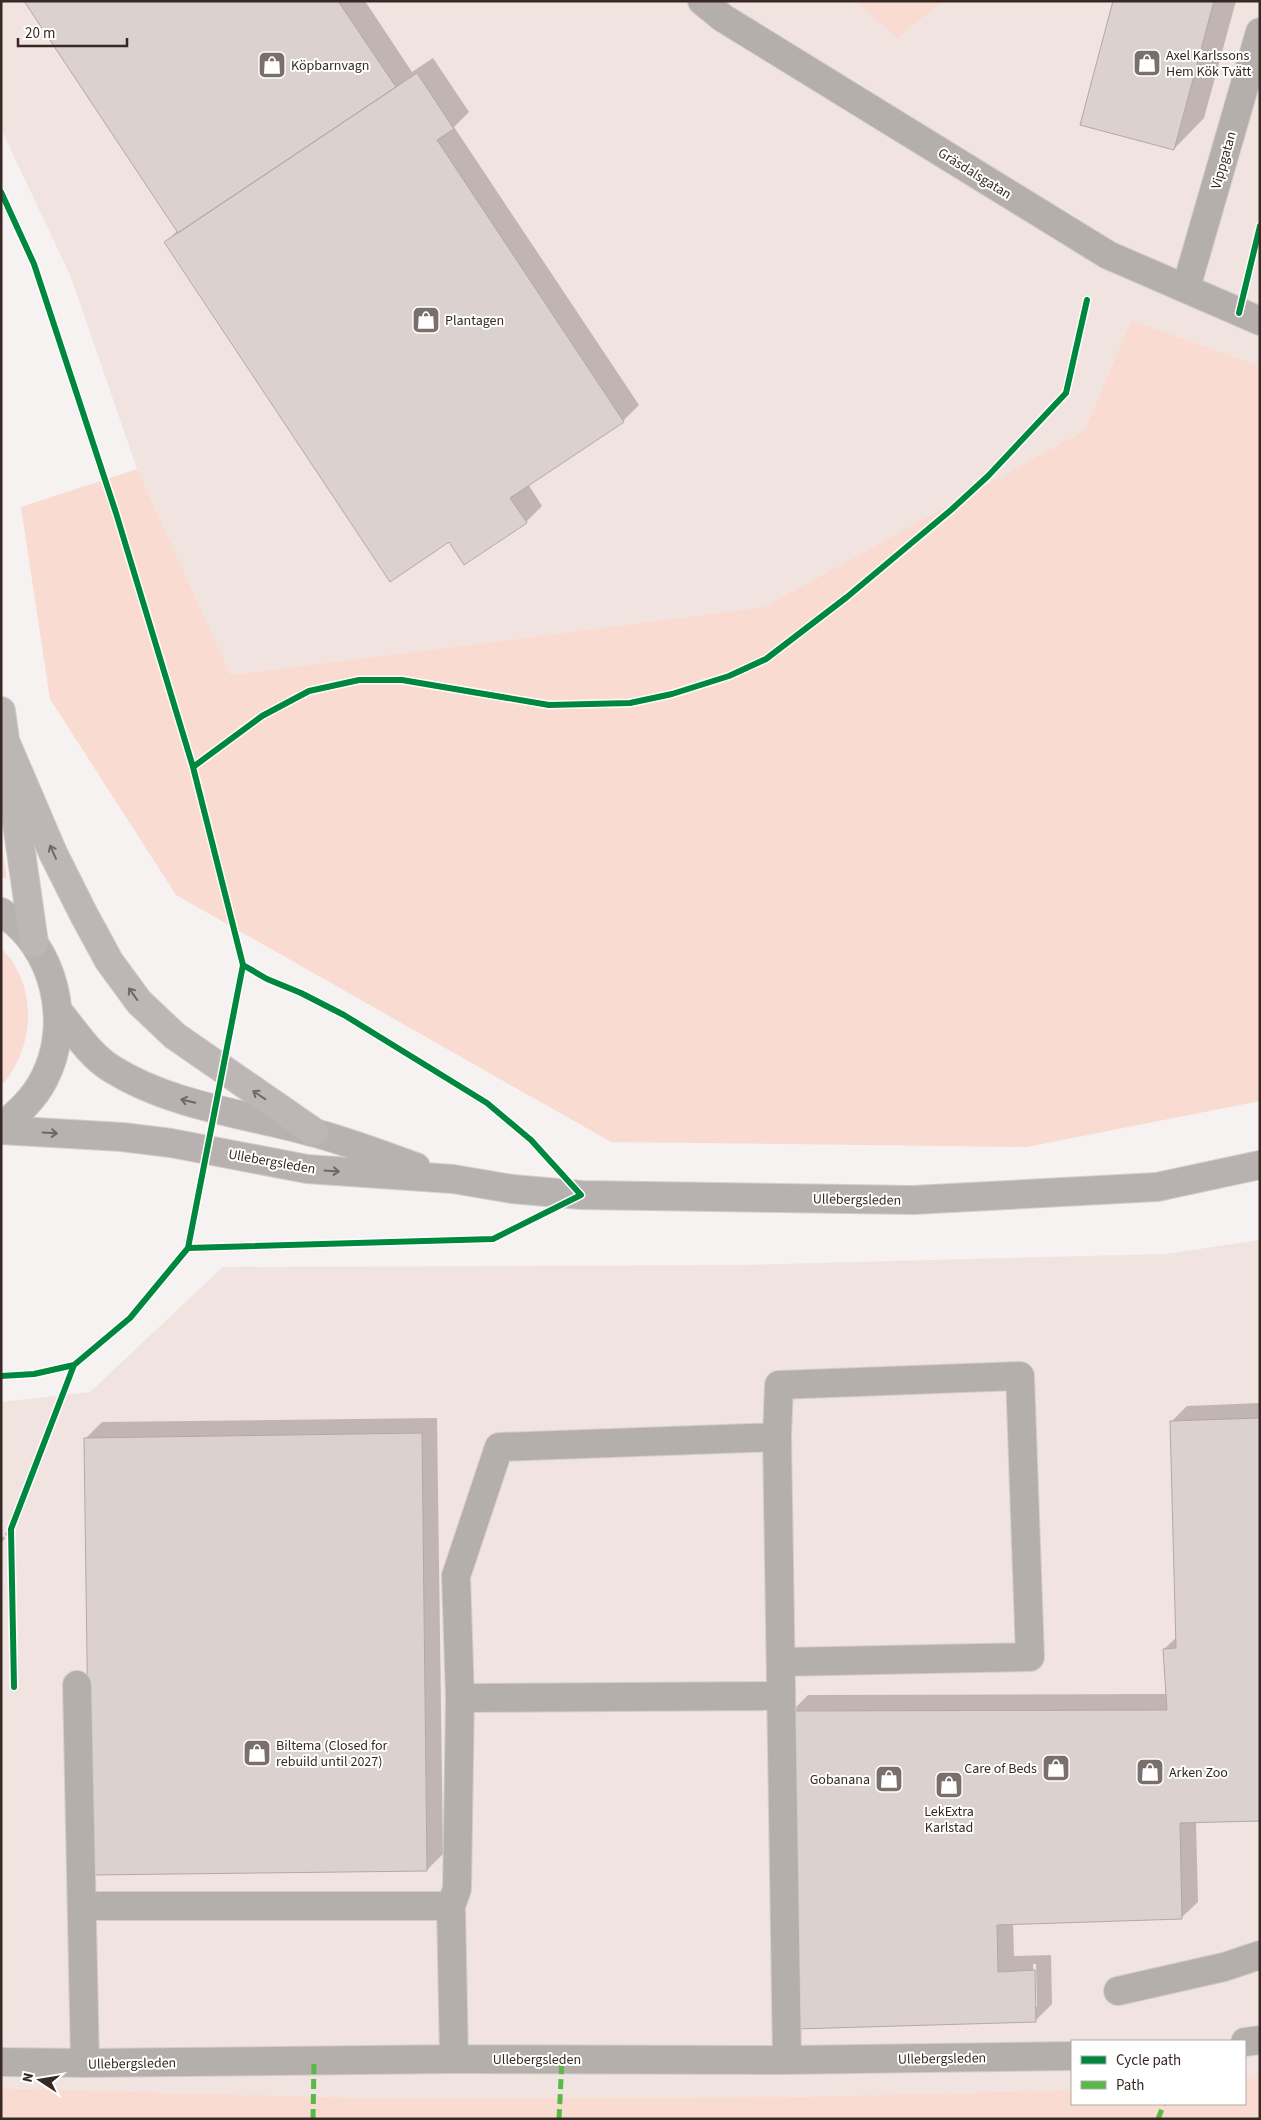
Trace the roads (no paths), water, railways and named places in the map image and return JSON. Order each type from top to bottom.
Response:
[{"type":"highway","points":[[1,711],[34,943]]},
{"type":"highway","points":[[6,743],[53,853],[83,913],[109,961],[139,1002],[175,1036],[314,1132]]},
{"type":"main road","points":[[1,912],[10,918],[34,943],[51,975],[58,1011],[56,1045],[44,1078],[25,1107],[1,1129]]},
{"type":"main road","name":"Ullebergsleden","points":[[58,1011],[87,1047],[111,1069],[142,1084],[180,1099],[314,1132],[453,1179]]},
{"type":"main road","name":"Ullebergsleden","points":[[1,1129],[122,1137],[161,1142],[307,1169],[453,1179],[512,1189],[581,1195],[913,1200],[1158,1187],[1260,1165]]},
{"type":"street","name":"Gräsdalsgatan","points":[[702,1],[732,23],[1108,255],[1260,321]]},
{"type":"street","name":"Vippgatan","points":[[1186,288],[1260,32]]},
{"type":"street","points":[[781,1662],[1030,1657],[1020,1376],[779,1385],[777,1437],[787,2060]]},
{"type":"street","points":[[454,2059],[451,1906],[457,1889],[460,1698],[456,1576],[499,1447],[777,1437]]},
{"type":"street","points":[[77,1685],[85,2063]]},
{"type":"street","points":[[460,1698],[781,1696]]},
{"type":"street","points":[[82,1906],[451,1906]]},
{"type":"street","points":[[1118,1991],[1224,1967],[1260,1955]]},
{"type":"street","points":[[1246,2042],[1260,2040]]},
{"type":"street","name":"Ullebergsleden","points":[[1,2062],[85,2063],[454,2059],[787,2060],[1071,2056]]},
{"type":"place","name":"Axel Karlssons Hem Kök Tvätt","points":[[1147,63]]},
{"type":"place","name":"Köpbarnvagn","points":[[272,65]]},
{"type":"place","name":"Plantagen","points":[[426,320]]},
{"type":"place","name":"Biltema (Closed for rebuild until 2027)","points":[[257,1753]]},
{"type":"place","name":"Care of Beds","points":[[1056,1768]]},
{"type":"place","name":"Arken Zoo","points":[[1150,1772]]},
{"type":"place","name":"Gobanana","points":[[889,1779]]},
{"type":"place","name":"LekExtra Karlstad","points":[[949,1785]]}]
